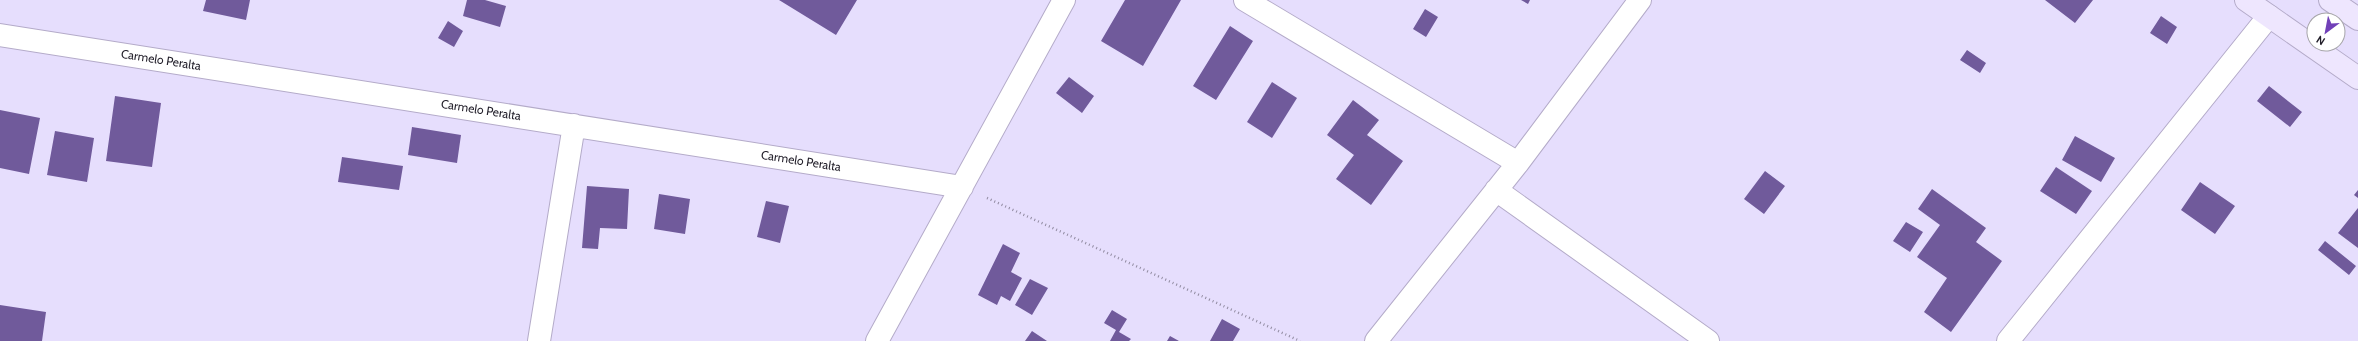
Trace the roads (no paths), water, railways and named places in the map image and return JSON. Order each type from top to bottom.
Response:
[{"type":"main road","points":[[2246,0],[2358,78]]},
{"type":"main road","points":[[2330,0],[2358,20]]},
{"type":"street","points":[[877,341],[1064,0]]},
{"type":"street","points":[[1245,0],[1518,163]]},
{"type":"street","points":[[1376,341],[1518,163],[1640,0]]},
{"type":"street","points":[[2008,341],[2269,16]]},
{"type":"street","name":"Carmelo Peralta","points":[[0,35],[962,186]]},
{"type":"street","points":[[539,341],[574,125]]},
{"type":"street","points":[[1496,190],[1708,341]]}]
